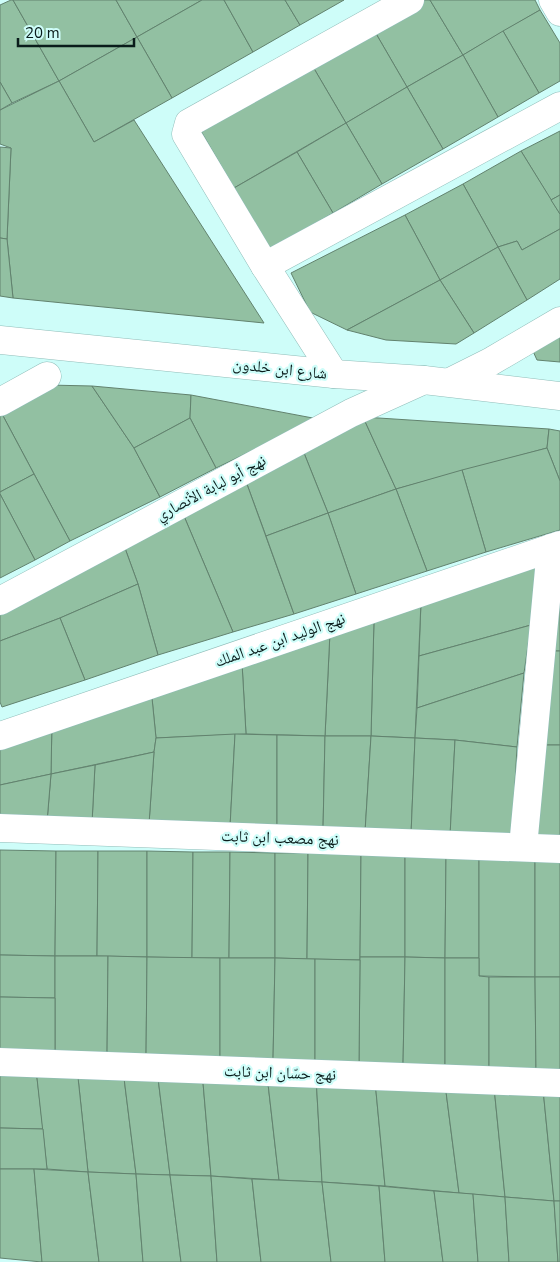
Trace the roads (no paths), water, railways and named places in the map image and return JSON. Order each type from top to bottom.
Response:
[{"type":"street","points":[[334,374],[265,266],[186,134],[189,123],[410,0]]},
{"type":"street","points":[[553,0],[560,12]]},
{"type":"street","points":[[265,266],[560,106]]},
{"type":"street","name":"نهج أبو لبابة الأنصاري","points":[[0,601],[351,412],[490,362],[560,321]]},
{"type":"street","name":"شارع ابن خلدون","points":[[0,340],[334,374],[437,381],[560,396]]},
{"type":"street","points":[[0,402],[46,376]]},
{"type":"street","points":[[523,847],[556,546]]},
{"type":"street","name":"نهج الوليد ابن عبد الملك","points":[[0,736],[556,546]]},
{"type":"street","name":"نهج مصعب ابن ثابت","points":[[0,828],[560,849]]},
{"type":"street","name":"نهج حسّان ابن ثابت","points":[[0,1062],[560,1083]]}]
